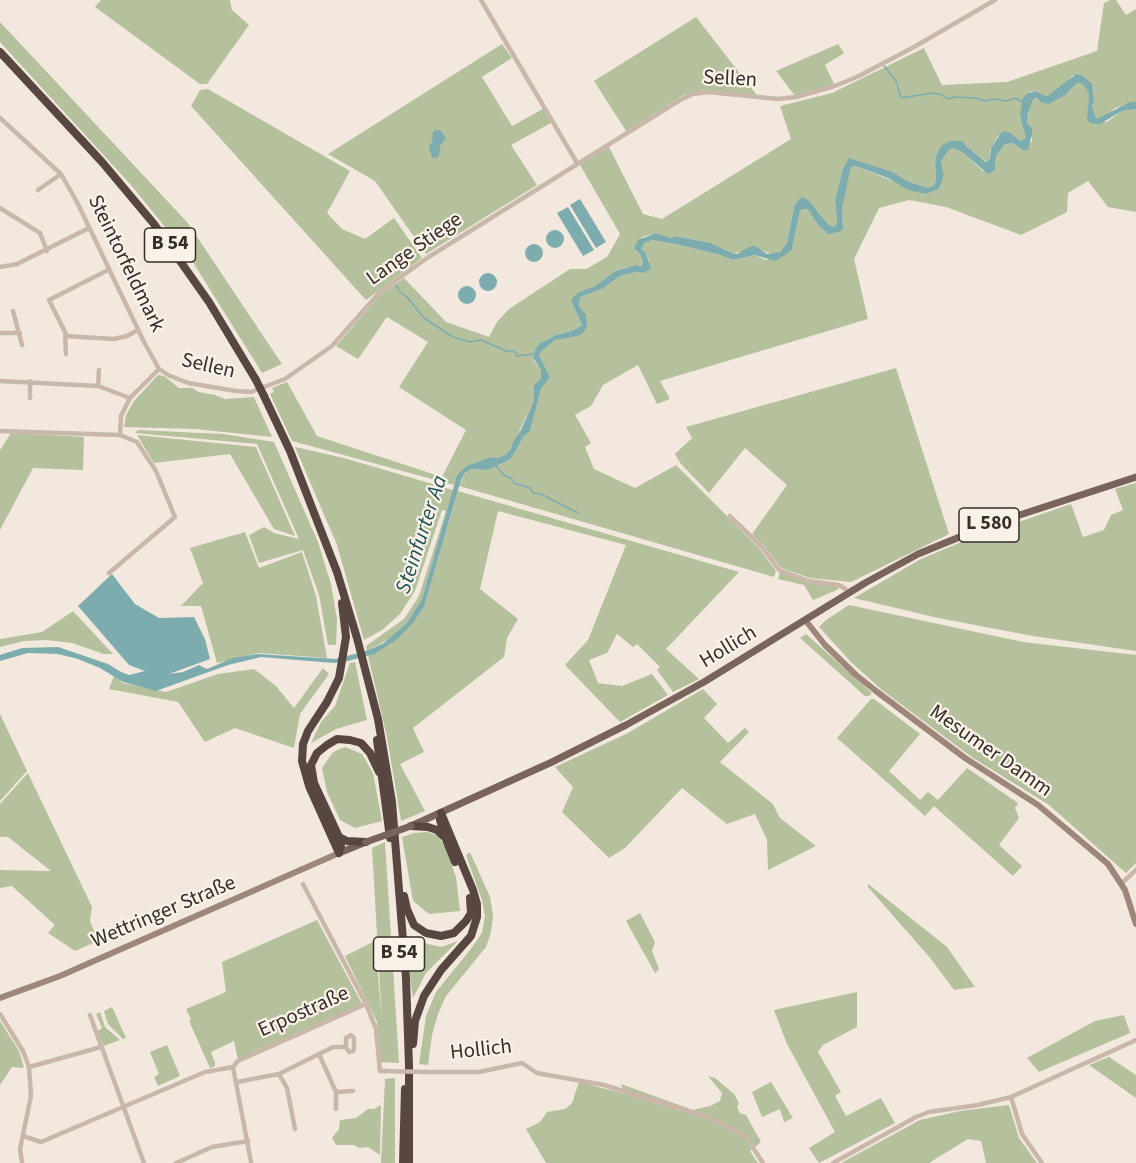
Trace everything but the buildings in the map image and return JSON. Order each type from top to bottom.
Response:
[{"type":"highway","name":"B 54","points":[[1,53],[102,162],[154,224],[209,302],[264,396],[290,451],[337,572],[378,719],[387,770],[398,868],[410,1066],[409,1163]]},
{"type":"highway","points":[[337,572],[346,637],[339,678],[308,731],[303,744],[302,761],[309,786],[339,853]]},
{"type":"highway","name":"B 54","points":[[365,670],[384,787],[394,870],[404,1035],[403,1163]]},
{"type":"highway","points":[[339,853],[341,846],[339,837],[314,783],[311,765],[317,753],[337,739],[360,743],[370,753],[384,787]]},
{"type":"highway","points":[[398,868],[406,909],[414,925],[434,936],[448,936],[466,921],[471,913],[470,894],[445,837],[440,822],[441,813]]},
{"type":"highway","points":[[410,1066],[415,1021],[424,996],[441,970],[471,936],[477,917],[477,904],[473,890],[441,813]]},
{"type":"highway","points":[[411,825],[437,830],[445,837]]},
{"type":"highway","points":[[339,837],[347,841],[366,842]]},
{"type":"main road","name":"Hollich","points":[[339,853],[441,813],[626,725],[704,682],[850,592],[918,554],[955,538],[1136,477]]},
{"type":"main road","name":"Mesumer Damm","points":[[806,621],[825,645],[856,675],[965,758],[1047,812],[1108,864],[1122,883],[1136,924]]},
{"type":"main road","name":"Wettringer Straße","points":[[0,998],[126,947],[339,853]]},
{"type":"street","points":[[481,0],[577,164]]},
{"type":"street","name":"Sellen","points":[[577,164],[693,94],[708,92],[778,99],[796,97],[832,87],[857,77],[914,47],[995,0]]},
{"type":"street","name":"Steintorfeldmark","points":[[0,118],[61,174],[159,369]]},
{"type":"street","name":"Lange Stiege","points":[[250,392],[291,375],[332,346],[380,292],[427,258],[577,164]]},
{"type":"street","points":[[38,190],[61,174]]},
{"type":"street","points":[[0,208],[40,232],[47,250]]},
{"type":"street","points":[[0,267],[17,264],[89,228]]},
{"type":"street","points":[[67,336],[49,300],[108,270]]},
{"type":"street","points":[[13,311],[22,345]]},
{"type":"street","points":[[67,336],[114,339],[138,330]]},
{"type":"street","points":[[0,333],[20,333]]},
{"type":"street","points":[[66,354],[65,336],[67,336]]},
{"type":"street","points":[[120,435],[121,416],[130,399],[159,369]]},
{"type":"street","name":"Sellen","points":[[159,369],[188,383],[250,392]]},
{"type":"street","points":[[98,386],[99,370]]},
{"type":"street","points":[[0,381],[98,386],[130,399]]},
{"type":"street","points":[[30,381],[30,398]]},
{"type":"street","points":[[0,431],[120,435],[137,442],[144,451],[156,471],[174,516],[109,573]]},
{"type":"street","points":[[730,516],[761,546],[779,570],[809,581],[839,585],[850,592]]},
{"type":"street","points":[[1122,883],[1136,870]]},
{"type":"street","name":"Erpostraße","points":[[23,1136],[41,1142],[205,1072],[234,1067],[238,1061],[366,1004],[303,884]]},
{"type":"street","name":"Hollich","points":[[366,1004],[376,1029],[380,1071],[479,1072],[522,1063],[537,1073],[604,1085],[710,1118],[746,1137],[764,1163]]},
{"type":"street","points":[[0,1014],[23,1051],[29,1067],[31,1096],[19,1162]]},
{"type":"street","points":[[90,1015],[144,1163]]},
{"type":"street","points":[[833,1163],[916,1117],[929,1112],[978,1105],[1011,1097],[1136,1040]]},
{"type":"street","points":[[29,1067],[101,1047]]},
{"type":"street","points":[[237,1082],[279,1074],[333,1047],[346,1047]]},
{"type":"street","points":[[319,1054],[336,1092],[336,1109]]},
{"type":"street","points":[[234,1067],[251,1162]]},
{"type":"street","points":[[279,1074],[287,1088],[295,1129]]},
{"type":"street","points":[[336,1092],[353,1091]]},
{"type":"street","points":[[1011,1097],[1023,1134],[1042,1163]]},
{"type":"street","points":[[176,1163],[212,1147],[248,1141]]},
{"type":"green space","points":[[101,0],[230,0],[232,10],[249,25],[207,84],[200,84],[95,7]]},
{"type":"green space","points":[[1116,0],[1126,15],[1136,9],[1136,102],[1115,108],[1097,119],[1092,107],[1094,100],[1092,84],[1073,75],[1062,87],[1049,95],[1035,91],[1029,92],[1024,140],[1021,141],[1012,134],[998,136],[990,150],[990,159],[987,162],[969,149],[963,141],[939,152],[935,159],[936,180],[934,185],[928,188],[907,181],[893,172],[852,160],[843,169],[835,200],[836,225],[833,228],[829,225],[816,209],[794,207],[787,243],[780,252],[773,254],[749,247],[743,252],[732,253],[711,243],[675,236],[671,238],[656,233],[642,237],[636,251],[643,262],[641,267],[627,267],[615,271],[595,286],[579,292],[575,309],[582,325],[540,343],[533,360],[541,370],[541,378],[534,385],[534,400],[511,449],[505,455],[498,458],[491,457],[457,475],[454,485],[292,441],[270,394],[274,392],[272,388],[287,382],[317,436],[442,477],[466,430],[399,387],[428,342],[387,317],[358,359],[336,346],[381,294],[404,278],[446,322],[489,337],[497,322],[509,309],[570,269],[586,269],[607,257],[620,234],[580,165],[609,147],[643,214],[662,219],[791,139],[780,106],[832,93],[924,48],[942,85],[1007,82],[1097,51],[1104,3]]},
{"type":"green space","points":[[696,17],[759,98],[708,91],[684,95],[626,131],[594,81]]},
{"type":"green space","points":[[0,22],[187,222],[282,364],[262,373],[191,259],[131,185],[0,42]]},
{"type":"green space","points":[[502,44],[512,58],[482,77],[512,126],[543,109],[551,123],[511,145],[537,185],[426,254],[375,181],[328,154]]},
{"type":"green space","points":[[838,44],[844,53],[825,65],[834,84],[795,96],[776,71]]},
{"type":"green space","points":[[1081,82],[1089,95],[1088,120],[1107,122],[1122,111],[1136,109],[1136,212],[1108,207],[1088,181],[1068,193],[1067,212],[1021,235],[946,207],[909,200],[879,208],[854,259],[868,319],[660,381],[670,399],[657,404],[638,365],[603,385],[591,406],[575,415],[591,443],[585,447],[594,469],[635,488],[676,465],[759,548],[776,571],[774,577],[459,486],[465,473],[471,469],[488,470],[511,459],[524,436],[530,431],[541,389],[550,377],[539,355],[555,340],[587,328],[579,306],[580,298],[602,289],[620,276],[636,272],[643,273],[649,260],[641,249],[645,243],[652,240],[680,245],[733,260],[755,255],[766,260],[792,249],[800,211],[804,209],[808,208],[818,225],[828,234],[843,222],[841,208],[851,167],[855,166],[926,194],[939,189],[944,175],[941,161],[953,148],[962,152],[983,171],[995,170],[996,156],[1002,146],[1012,143],[1023,150],[1032,141],[1032,134],[1027,123],[1033,99],[1065,95]]},
{"type":"green space","points":[[208,89],[350,171],[327,213],[342,229],[365,239],[394,218],[422,258],[366,300],[191,106],[200,90]]},
{"type":"green space","points":[[896,368],[949,534],[851,582],[810,578],[781,568],[752,534],[787,485],[745,448],[709,493],[681,464],[675,454],[692,438],[686,427]]},
{"type":"green space","points":[[158,375],[164,376],[179,388],[192,388],[225,399],[254,397],[272,437],[195,429],[124,427],[126,415],[134,401]]},
{"type":"green space","points":[[138,430],[223,434],[274,442],[318,542],[331,584],[337,619],[336,645],[328,645],[319,595],[303,550],[259,563],[249,535],[264,527],[274,533],[299,539],[257,444],[135,433]]},
{"type":"green space","points":[[11,433],[84,437],[83,470],[33,468],[0,530],[0,450]]},
{"type":"green space","points":[[137,435],[256,447],[295,536],[274,529],[230,454],[154,463]]},
{"type":"green space","points":[[295,447],[344,458],[453,490],[422,599],[406,624],[393,637],[367,651],[366,646],[404,619],[419,596],[446,511],[442,510],[415,591],[400,614],[382,630],[364,640],[337,545]]},
{"type":"green space","points":[[1136,483],[1136,651],[1033,636],[938,618],[854,598],[919,560],[966,540],[1071,504],[1083,537],[1104,530],[1111,515],[1123,510],[1115,489]]},
{"type":"green space","points":[[458,491],[739,572],[666,649],[699,679],[673,692],[657,670],[660,667],[637,644],[633,647],[617,634],[607,653],[589,660],[598,683],[622,686],[652,674],[668,695],[620,722],[565,665],[588,640],[626,545],[498,511],[480,589],[518,619],[507,638],[504,657],[413,728],[424,752],[400,764],[425,811],[401,821],[387,737],[368,656],[395,640],[424,607]]},
{"type":"green space","points":[[245,532],[259,568],[302,552],[316,596],[327,658],[258,653],[217,663],[201,606],[181,606],[203,583],[190,548]]},
{"type":"green space","points":[[780,572],[839,589],[813,600],[804,585],[778,579]]},
{"type":"green space","points":[[849,605],[1023,642],[1136,655],[1136,863],[1126,873],[1049,805],[973,758],[882,690],[852,663],[819,627]]},
{"type":"green space","points":[[73,611],[113,654],[104,654],[72,643],[46,640],[24,641],[0,647],[0,639],[42,632]]},
{"type":"green space","points":[[806,634],[872,693],[865,696],[800,638]]},
{"type":"green space","points":[[355,662],[367,720],[336,729],[311,743],[321,722],[335,706],[350,663]]},
{"type":"green space","points":[[323,668],[329,674],[300,714],[294,748],[235,728],[205,742],[178,702],[109,689],[114,676],[123,683],[166,692],[218,674],[254,669],[276,686],[294,708]]},
{"type":"green space","points":[[703,689],[717,704],[704,718],[728,743],[745,728],[749,732],[720,762],[773,804],[780,818],[816,846],[768,870],[767,840],[755,814],[727,824],[682,788],[625,848],[609,858],[562,812],[573,787],[555,767],[628,733]]},
{"type":"green space","points":[[871,699],[920,734],[889,771],[920,800],[928,792],[938,800],[967,768],[1018,803],[1015,808],[1019,818],[999,845],[1022,866],[1013,876],[934,806],[925,816],[837,738]]},
{"type":"green space","points":[[0,714],[27,771],[0,801]]},
{"type":"green space","points":[[345,747],[362,754],[373,773],[382,821],[355,828],[340,820],[327,792],[322,768],[333,752]]},
{"type":"green space","points":[[28,773],[92,907],[90,921],[98,941],[75,951],[48,933],[55,925],[12,886],[0,888],[0,870],[51,871],[8,837],[0,837],[0,804]]},
{"type":"green space","points":[[427,832],[437,835],[445,846],[456,877],[460,911],[429,914],[413,901],[402,837]]},
{"type":"green space","points":[[385,842],[399,1063],[381,1062],[377,1022],[345,956],[375,941],[382,1021],[372,848]]},
{"type":"green space","points":[[470,852],[490,897],[493,916],[491,932],[486,947],[446,996],[432,1035],[428,1065],[419,1064],[426,1016],[436,992],[482,933],[485,916],[482,900],[466,855]]},
{"type":"green space","points":[[868,884],[947,947],[975,987],[954,990],[931,959],[868,887]]},
{"type":"green space","points":[[640,913],[655,942],[652,951],[659,969],[655,973],[626,921]]},
{"type":"green space","points":[[317,920],[362,1004],[238,1060],[234,1041],[211,1052],[215,1066],[210,1068],[186,1009],[226,992],[222,962]]},
{"type":"green space","points":[[415,938],[441,947],[458,941],[426,973],[413,998],[408,963]]},
{"type":"green space","points":[[857,992],[857,1027],[823,1045],[818,1052],[841,1092],[835,1096],[846,1116],[881,1098],[895,1123],[819,1163],[809,1148],[835,1132],[787,1044],[774,1010]]},
{"type":"green space","points":[[112,1007],[126,1038],[123,1039],[108,1024],[104,1011]]},
{"type":"green space","points":[[100,1012],[105,1027],[120,1040],[104,1046],[98,1031],[102,1028],[96,1014]]},
{"type":"green space","points":[[1124,1015],[1130,1033],[1039,1072],[1027,1058],[1095,1021]]},
{"type":"green space","points":[[0,1021],[19,1051],[24,1068],[12,1067],[0,1085]]},
{"type":"green space","points":[[167,1045],[180,1076],[158,1086],[154,1077],[159,1074],[150,1052]]},
{"type":"green space","points":[[1109,1057],[1136,1075],[1136,1098],[1089,1065]]},
{"type":"green space","points":[[708,1076],[715,1078],[734,1094],[739,1103],[737,1107],[740,1113],[746,1115],[761,1142],[750,1151],[758,1163],[546,1163],[526,1129],[540,1122],[547,1112],[565,1109],[572,1103],[579,1082],[625,1094],[621,1084],[693,1110],[720,1101],[722,1093]]},
{"type":"green space","points":[[395,1078],[395,1163],[381,1163],[385,1079]]},
{"type":"green space","points":[[771,1082],[793,1118],[784,1122],[780,1109],[762,1117],[752,1092]]},
{"type":"green space","points":[[381,1105],[380,1155],[368,1147],[336,1145],[332,1138],[339,1129],[340,1120],[356,1118],[368,1109]]},
{"type":"green space","points":[[1009,1105],[1019,1138],[1037,1163],[986,1163],[981,1141],[968,1139],[929,1163],[841,1163],[920,1120],[960,1111]]},
{"type":"water","points":[[1076,74],[1083,76],[1092,84],[1094,100],[1092,107],[1097,119],[1130,102],[1136,102],[1136,109],[1122,111],[1100,124],[1090,123],[1087,119],[1089,95],[1081,83],[1077,83],[1065,95],[1049,104],[1037,98],[1033,99],[1027,123],[1032,128],[1028,150],[1023,150],[1012,143],[1004,145],[996,156],[995,170],[988,174],[962,152],[953,148],[941,161],[944,175],[939,189],[926,194],[908,190],[888,178],[855,166],[851,167],[842,208],[843,229],[828,234],[818,225],[808,209],[804,209],[800,211],[792,249],[775,261],[755,255],[733,260],[680,245],[652,240],[645,243],[641,249],[646,253],[651,269],[643,273],[636,272],[620,276],[602,289],[580,298],[579,306],[586,315],[587,327],[582,334],[555,340],[539,355],[550,377],[541,389],[530,431],[524,436],[511,459],[488,470],[471,469],[465,473],[424,607],[396,640],[374,654],[334,663],[261,657],[228,665],[156,691],[123,682],[100,668],[58,654],[28,653],[0,661],[0,655],[22,648],[58,647],[108,664],[129,675],[145,671],[129,665],[78,606],[112,574],[135,604],[159,618],[194,617],[205,639],[210,659],[169,674],[183,672],[199,665],[207,669],[233,658],[257,654],[336,659],[369,650],[384,643],[406,624],[422,599],[457,475],[467,466],[491,457],[498,458],[505,455],[511,449],[521,430],[534,400],[534,385],[541,378],[541,370],[533,358],[536,348],[540,343],[556,335],[572,331],[582,325],[571,300],[579,292],[595,286],[615,271],[636,265],[641,267],[643,262],[641,256],[634,248],[638,240],[656,233],[671,238],[675,236],[711,243],[737,254],[755,246],[767,254],[780,252],[787,243],[794,207],[803,197],[829,225],[833,227],[836,225],[835,200],[843,169],[849,158],[893,172],[907,181],[928,188],[934,185],[936,180],[935,159],[941,146],[950,141],[963,141],[986,162],[990,159],[991,148],[1001,133],[1005,131],[1021,141],[1026,138],[1020,114],[1026,94],[1035,91],[1049,95]]},
{"type":"water","points":[[440,130],[446,138],[440,146],[439,157],[432,158],[429,146],[433,132]]},
{"type":"water","points":[[580,199],[606,242],[596,248],[570,205]]},
{"type":"water","points":[[568,207],[594,250],[583,256],[557,213]]},
{"type":"water","points":[[551,230],[559,230],[564,235],[562,246],[551,248],[546,243],[546,235]]},
{"type":"water","points":[[530,244],[538,244],[543,249],[541,260],[530,262],[525,257],[525,249]]},
{"type":"water","points":[[484,273],[492,273],[497,278],[495,289],[484,291],[479,286],[479,278]]},
{"type":"water","points":[[463,286],[471,286],[476,291],[474,302],[463,304],[458,299],[458,291]]},
{"type":"waterway","points":[[884,66],[896,81],[901,98],[933,93],[949,99],[954,97],[1007,101],[1015,98],[1023,102]]},
{"type":"waterway","points":[[396,285],[424,318],[453,337],[470,342],[481,340],[506,351],[514,351],[517,356],[533,354]]},
{"type":"waterway","points":[[495,465],[514,483],[530,488],[533,493],[541,494],[578,513]]},
{"type":"water label","name":"Steinfurter Aa","points":[[423,535]]}]
